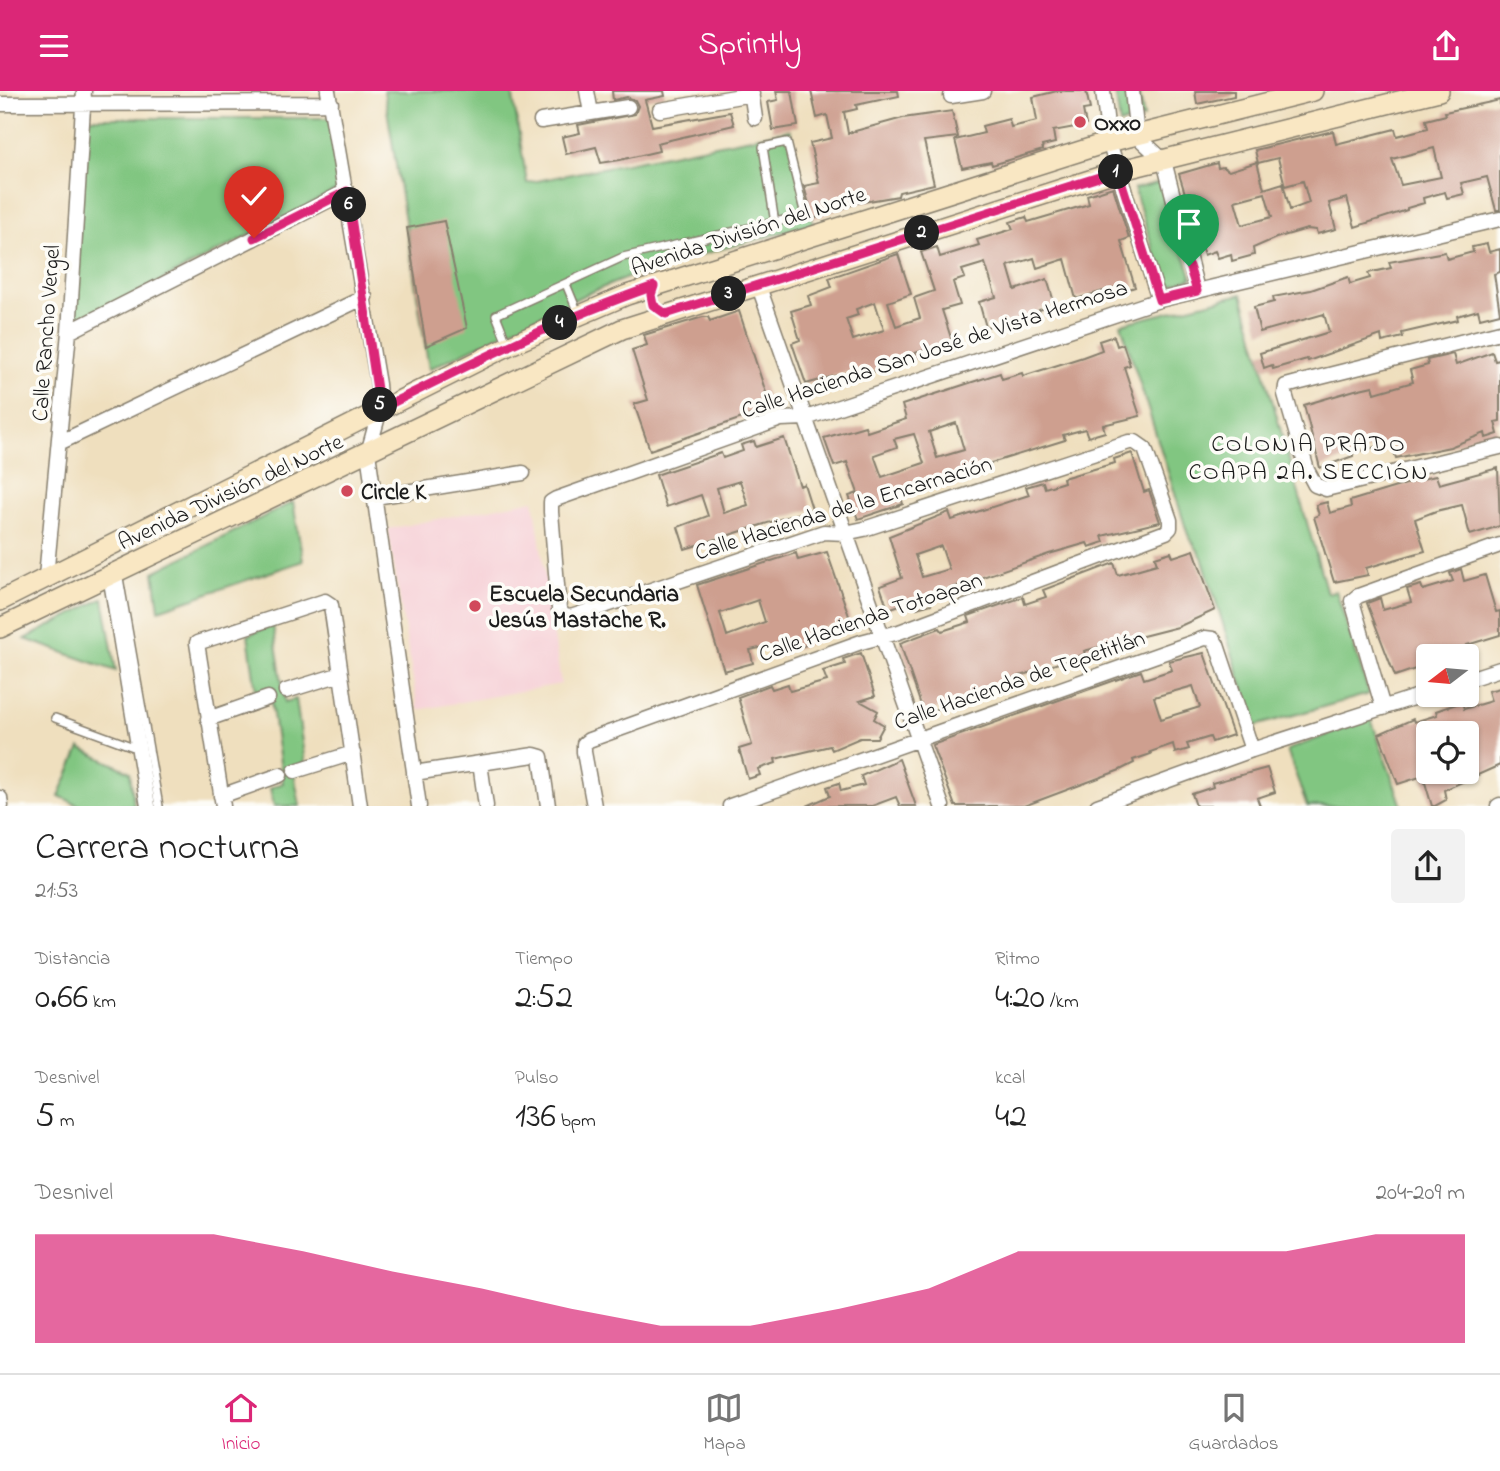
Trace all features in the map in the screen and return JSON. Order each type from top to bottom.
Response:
[{"type":"main road","name":"Avenida División del Norte","points":[[0,601],[508,346],[627,295],[1109,142],[1313,91]]},
{"type":"main road","name":"Avenida División del Norte","points":[[0,628],[368,453],[580,348],[636,324],[1118,171],[1439,91]]},
{"type":"main road","points":[[959,189],[954,205],[959,214],[968,219]]},
{"type":"main road","points":[[930,198],[939,201],[945,210],[945,219],[939,227]]},
{"type":"main road","points":[[654,286],[651,295],[653,305],[666,314]]},
{"type":"main road","points":[[627,295],[637,299],[642,307],[642,316],[636,324]]},
{"type":"street","points":[[587,91],[591,113]]},
{"type":"street","points":[[951,96],[983,91]]},
{"type":"street","points":[[1103,91],[1109,142],[1159,300]]},
{"type":"street","points":[[1132,91],[1137,136],[1164,161],[1197,291]]},
{"type":"street","points":[[660,110],[751,93],[755,118]]},
{"type":"street","points":[[0,104],[83,98],[330,97],[365,297],[380,409],[368,453],[419,806]]},
{"type":"street","name":"Calle Rancho Vergel","points":[[46,577],[69,332],[83,98]]},
{"type":"street","points":[[541,121],[628,107]]},
{"type":"street","points":[[69,332],[347,191]]},
{"type":"street","name":"Calle Hacienda San José de Vista Hermosa","points":[[564,616],[559,609],[551,502],[781,419],[806,418],[1159,300],[1500,219]]},
{"type":"street","points":[[758,284],[942,806]]},
{"type":"street","points":[[60,443],[365,297]]},
{"type":"street","points":[[1500,332],[1286,386],[1284,394],[1307,470],[1315,485],[1326,489],[1500,447]]},
{"type":"street","name":"Calle Hacienda de la Encarnación","points":[[564,616],[571,617],[824,532],[845,533],[1135,442],[1145,449],[1170,520],[1170,528],[1166,532]]},
{"type":"street","points":[[375,497],[523,473]]},
{"type":"street","name":"Calle Hacienda Totoapan","points":[[594,806],[584,752],[584,744],[589,740],[882,637],[1166,532]]},
{"type":"street","points":[[1383,708],[1352,601],[1359,596],[1500,545]]},
{"type":"street","points":[[114,573],[148,806]]},
{"type":"street","points":[[280,775],[222,801],[197,643],[325,601],[331,605],[360,806]]},
{"type":"street","name":"Calle Hacienda de Tepetitlán","points":[[730,806],[1205,638],[1213,639],[1217,645],[1252,750]]},
{"type":"street","points":[[1479,676],[1500,669]]},
{"type":"street","points":[[286,691],[341,674]]},
{"type":"street","points":[[1097,806],[1252,750],[1416,697]]},
{"type":"street","points":[[208,719],[268,698]]},
{"type":"street","points":[[295,771],[353,753]]},
{"type":"street","points":[[414,773],[534,755],[541,757],[548,806]]},
{"type":"street","points":[[480,763],[486,806]]},
{"type":"street","points":[[0,797],[1,806]]},
{"type":"lane","points":[[508,346],[496,315],[622,257],[775,223],[805,215],[787,142],[763,147],[775,223]]},
{"type":"lane","points":[[566,283],[579,314]]},
{"type":"lane","points":[[114,573],[159,806]]},
{"type":"lane","points":[[55,718],[139,749]]},
{"type":"shaded area","name":"Escuela Secundaria Jesús Mastache R.","points":[[534,500],[561,684],[418,710],[388,529]]},
{"type":"green space","points":[[384,91],[512,91],[527,183],[790,130],[813,224],[652,268],[584,295],[429,369]]},
{"type":"green space","points":[[1115,91],[1139,91],[1144,118],[1120,124]]},
{"type":"green space","points":[[83,118],[330,118],[339,189],[75,325]]},
{"type":"green space","points":[[1160,182],[1192,278],[1165,287],[1134,189]]},
{"type":"green space","points":[[1242,294],[1327,593],[1336,591],[1369,694],[1255,726],[1202,557],[1188,535],[1121,324]]},
{"type":"green space","points":[[293,502],[303,561],[159,610],[154,572]]},
{"type":"green space","points":[[103,598],[116,671],[25,639]]},
{"type":"green space","points":[[273,625],[285,702],[296,699],[305,763],[293,768],[300,806],[274,806],[270,788],[283,783],[270,694],[257,698],[248,635]]},
{"type":"green space","points":[[1371,719],[1402,806],[1307,806],[1287,750]]},
{"type":"green space","points":[[80,748],[130,772],[134,806],[80,806],[59,796]]},
{"type":"building","points":[[612,91],[664,91],[665,96],[645,100],[652,126],[730,112],[734,125],[657,143],[659,151],[620,160],[601,163],[596,147],[566,154],[562,137],[580,133],[578,125],[635,114],[638,106],[635,100],[627,97],[613,100]]},
{"type":"building","points":[[776,91],[792,91],[798,126],[773,130],[768,102],[778,100]]},
{"type":"building","points":[[811,91],[898,91],[899,96],[856,105],[857,109],[844,112],[848,133],[903,118],[952,111],[958,137],[924,141],[934,184],[899,192],[898,196],[857,203],[813,219],[804,186],[819,183],[810,143],[832,138],[827,115],[817,118]]},
{"type":"building","points":[[1057,91],[1086,91],[1090,109],[1083,110],[1086,125],[1053,131],[1055,143],[1042,146],[1043,150],[992,165],[991,162],[962,168],[955,140],[984,133],[982,126],[1009,119],[1011,127],[1037,121],[1033,97]]},
{"type":"building","points":[[1195,91],[1234,91],[1234,96],[1197,104]]},
{"type":"building","points":[[1500,100],[1500,210],[1496,210],[1487,177],[1461,183],[1464,194],[1447,198],[1445,192],[1423,198],[1424,203],[1355,227],[1347,198],[1329,203],[1336,229],[1317,234],[1316,230],[1307,229],[1276,238],[1253,248],[1254,255],[1232,261],[1231,254],[1218,258],[1215,251],[1204,255],[1179,174],[1217,163],[1218,168],[1223,167],[1229,171],[1257,162],[1264,189],[1283,183],[1290,210],[1309,203],[1303,181],[1285,186],[1278,158],[1258,163],[1255,150],[1333,131],[1336,144],[1395,129],[1397,136],[1428,128],[1426,120],[1446,115],[1445,112]],"holes":[[[1434,148],[1441,177],[1401,185],[1392,159]],[[1265,193],[1272,217],[1242,225],[1235,201]]]},
{"type":"building","points":[[1113,187],[1129,238],[1121,241],[1135,287],[1116,293],[1114,288],[1076,299],[1065,259],[1037,268],[1034,258],[1008,266],[1015,290],[1047,279],[1055,305],[1039,310],[1040,316],[1006,326],[1005,322],[986,327],[979,302],[996,297],[985,263],[962,270],[965,278],[953,282],[960,305],[942,310],[952,341],[915,353],[917,358],[865,374],[863,368],[806,384],[792,343],[800,340],[791,311],[811,305],[808,296],[832,287],[829,278],[898,254],[911,294],[888,302],[896,326],[920,318],[914,298],[934,291],[921,252],[937,247],[940,257],[979,245],[977,240],[1013,229],[1010,222],[1026,217],[1028,222],[1089,204],[1087,195]],"holes":[[[875,302],[884,330],[853,340],[846,319],[858,315],[856,309]]]},
{"type":"building","points":[[444,221],[467,328],[426,346],[407,228]]},
{"type":"building","points":[[1487,244],[1489,252],[1500,249],[1500,272],[1494,274],[1500,313],[1480,318],[1478,310],[1457,316],[1458,320],[1402,333],[1403,337],[1382,342],[1381,335],[1308,361],[1307,359],[1273,369],[1272,365],[1264,368],[1260,353],[1329,332],[1324,314],[1260,332],[1254,307],[1274,302],[1273,297],[1311,290],[1348,277],[1350,284],[1370,278],[1368,273],[1391,268],[1389,262],[1445,252],[1447,259],[1473,252],[1472,247]]},
{"type":"building","points":[[739,311],[771,408],[650,450],[634,404],[648,400],[632,350],[647,345],[644,335],[703,317],[708,317],[710,321]]},
{"type":"building","points":[[1114,336],[1117,346],[1123,344],[1130,365],[1124,367],[1140,416],[1103,425],[1105,432],[1088,437],[1085,429],[1063,435],[1065,440],[933,481],[900,494],[903,504],[858,519],[849,496],[858,493],[847,462],[834,466],[824,438],[865,426],[867,432],[906,419],[902,405],[1000,373],[1002,379],[1022,373],[1023,376],[1083,357],[1102,350],[1099,341]],"holes":[[[956,423],[964,450],[937,458],[929,432]],[[914,434],[924,463],[882,477],[874,455],[897,447],[894,439]]]},
{"type":"building","points":[[1492,352],[1495,361],[1500,360],[1500,421],[1495,422],[1498,434],[1486,438],[1485,433],[1450,447],[1396,458],[1391,443],[1353,453],[1353,456],[1320,468],[1304,405],[1373,386],[1375,393],[1413,382],[1410,370],[1428,365],[1427,360],[1453,354],[1456,365]]},
{"type":"building","points":[[784,438],[800,486],[804,484],[812,509],[685,549],[678,527],[708,516],[701,495],[666,507],[656,475],[721,453],[723,458],[743,451],[741,445],[754,441],[756,447]],"holes":[[[740,481],[748,505],[724,513],[717,488]]]},
{"type":"building","points":[[1132,453],[1144,492],[1149,490],[1160,522],[1102,536],[1104,542],[1089,547],[1087,543],[1049,554],[928,596],[931,604],[917,608],[915,600],[888,609],[880,586],[902,578],[889,536],[949,512],[952,520],[1029,495],[1026,487],[1043,482],[1045,488],[1064,482],[1063,478],[1115,463],[1114,459]],"holes":[[[941,546],[949,569],[922,577],[915,555]]]},
{"type":"building","points":[[1498,468],[1500,526],[1470,535],[1462,505],[1436,511],[1415,519],[1425,551],[1366,568],[1368,575],[1334,582],[1314,517],[1319,515],[1316,505],[1327,502],[1330,513],[1351,507],[1350,501],[1426,478],[1436,476],[1439,484]]},
{"type":"building","points":[[1194,550],[1215,610],[1178,627],[1084,651],[1085,654],[1002,682],[1003,685],[990,689],[991,692],[970,699],[969,696],[924,714],[900,643],[940,628],[942,631],[970,622],[968,616],[1023,597],[1025,604],[1046,597],[1043,590],[1114,563],[1118,575],[1157,564],[1155,557],[1171,552],[1173,557]]},
{"type":"building","points":[[827,552],[850,619],[806,634],[809,644],[795,649],[792,641],[750,650],[753,663],[724,671],[697,585],[796,553],[798,560]],"holes":[[[758,600],[765,622],[727,636],[720,613]]]},
{"type":"building","points":[[1461,569],[1464,581],[1485,575],[1496,612],[1500,611],[1500,635],[1470,644],[1416,644],[1416,669],[1395,676],[1367,603],[1380,598],[1383,610],[1411,602],[1407,589],[1421,585],[1423,590],[1453,581],[1450,573]]},
{"type":"building","points":[[861,653],[875,696],[860,701],[878,711],[874,719],[884,725],[877,738],[860,738],[832,750],[830,746],[775,759],[776,763],[758,769],[760,775],[748,779],[739,749],[752,745],[738,697],[770,685],[772,689],[788,684],[790,691],[827,681],[823,671],[845,664],[843,659]]},
{"type":"building","points":[[1204,653],[1233,735],[1212,742],[1210,737],[1187,744],[1189,749],[1175,753],[1173,744],[1133,760],[1134,763],[1120,770],[1024,806],[955,806],[932,745],[1141,671],[1144,679],[1172,670],[1169,661]],"holes":[[[1193,686],[1200,707],[1161,719],[1154,697]]]},
{"type":"building","points":[[1500,688],[1500,765],[1479,774],[1479,721],[1417,721],[1437,715],[1436,711],[1448,707],[1479,707],[1479,705],[1491,701],[1488,691]]},
{"type":"building","points":[[1413,719],[1416,778],[1398,784],[1379,734]]},
{"type":"building","points":[[899,759],[916,806],[900,806],[896,797],[872,806],[807,806],[830,796],[827,787],[839,783],[841,791],[864,785],[861,776]]},
{"type":"building","points":[[1267,768],[1275,792],[1257,798],[1260,806],[1196,806],[1192,794],[1213,787],[1212,783]]},
{"type":"building","points":[[1425,784],[1457,784],[1444,790],[1446,800],[1432,806]]},
{"type":"place","name":"Oxxo","points":[[1080,122]]},
{"type":"place","name":"Circle K","points":[[347,491]]},
{"type":"place","name":"Escuela Secundaria Jesús Mastache R.","points":[[475,606]]},
{"type":"district","name":"COLONIA PRADO COAPA 2A. SECCIÓN","points":[[1309,457]]},
{"type":"route","points":[[254,238],[347,191],[380,409],[579,314],[654,286],[651,295],[653,305],[666,314],[1118,171],[1159,300],[1197,291],[1189,266]]}]
